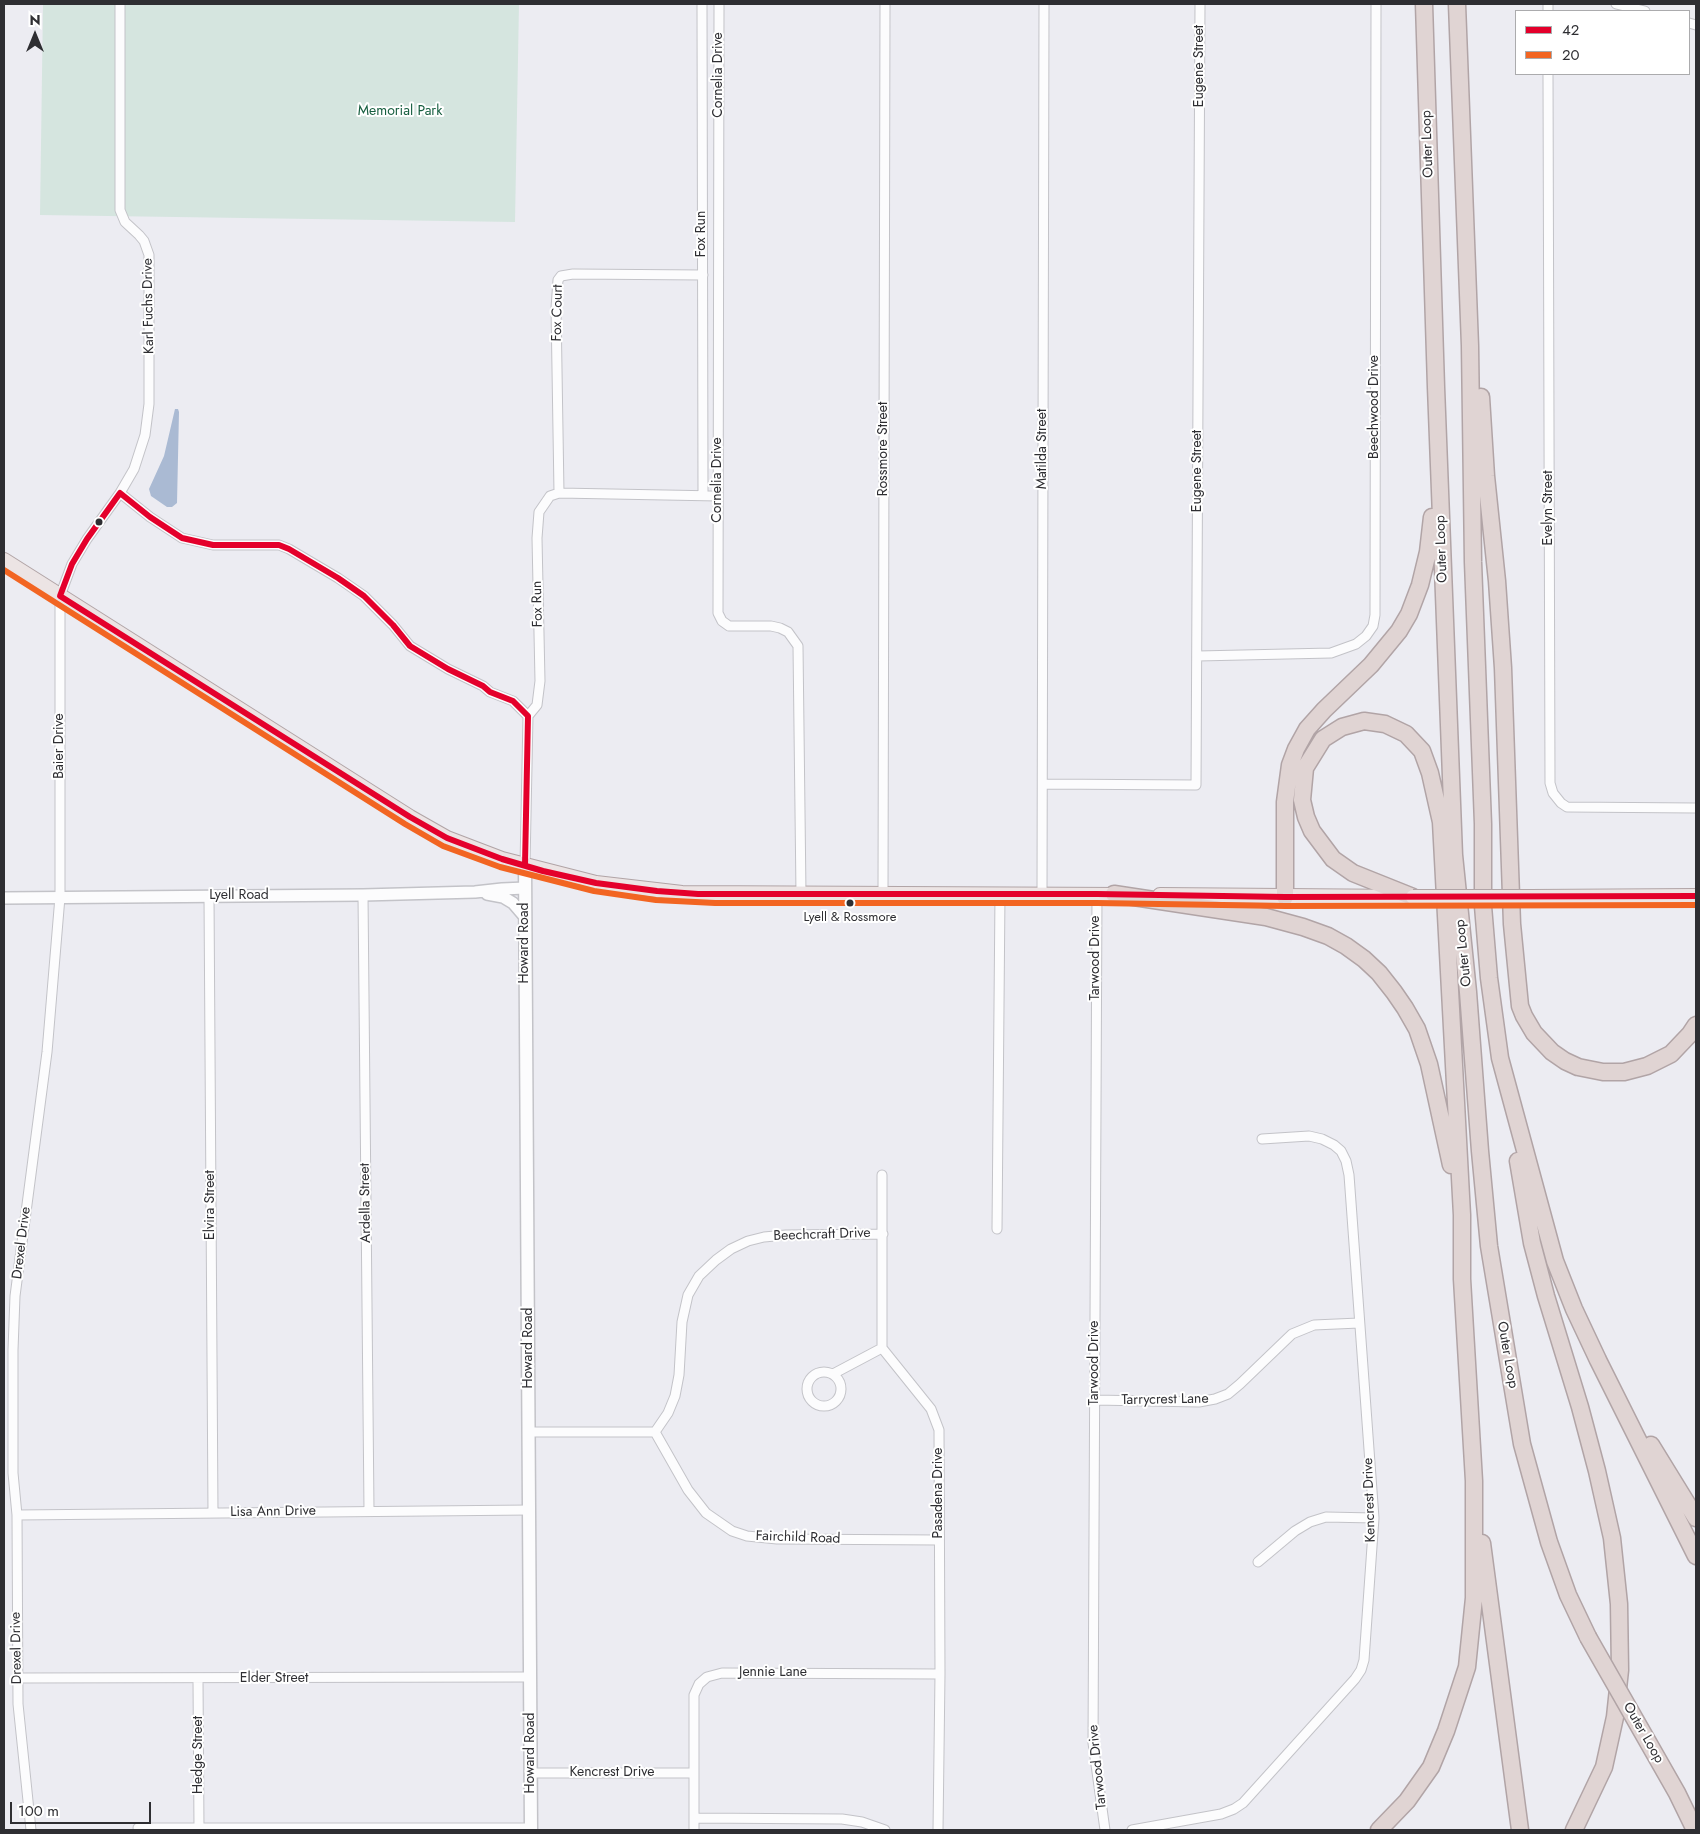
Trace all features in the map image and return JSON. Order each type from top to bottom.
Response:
[{"type":"highway","name":"Outer Loop","points":[[1424,4],[1436,387],[1454,855],[1491,1255],[1522,1444],[1549,1542],[1568,1595],[1588,1637],[1677,1793],[1695,1830]]},
{"type":"highway","name":"Outer Loop","points":[[1457,4],[1470,346],[1473,552],[1482,814],[1483,906],[1489,978],[1500,1058],[1555,1260],[1574,1309],[1696,1556]]},
{"type":"highway","points":[[1470,346],[1480,385],[1486,476],[1497,581],[1503,668],[1511,915],[1520,1006],[1534,1033],[1552,1052],[1578,1067],[1603,1072],[1624,1072],[1648,1066],[1671,1054],[1696,1025]]},
{"type":"highway","points":[[1285,897],[1285,802],[1290,765],[1296,749],[1307,729],[1371,665],[1389,644],[1408,614],[1420,585],[1431,533],[1436,387]]},
{"type":"highway","points":[[1379,1830],[1407,1800],[1431,1767],[1446,1731],[1468,1667],[1474,1598],[1474,1481],[1462,1279],[1462,1215],[1441,822],[1430,773],[1422,751],[1406,734],[1385,724],[1364,721],[1342,727],[1323,739],[1305,768],[1302,800],[1306,817],[1312,831],[1333,859],[1352,873],[1413,897]]},
{"type":"highway","points":[[1441,822],[1452,796]]},
{"type":"highway","points":[[1114,894],[1245,913],[1304,927],[1328,936],[1364,959],[1394,992],[1417,1029],[1430,1064],[1462,1215]]},
{"type":"highway","points":[[1500,1058],[1532,1242],[1597,1472],[1612,1538],[1619,1604],[1620,1670],[1614,1717],[1604,1767],[1574,1830]]},
{"type":"highway","points":[[1598,1360],[1696,1518]]},
{"type":"highway","points":[[1474,1481],[1520,1830]]},
{"type":"main road","points":[[4,560],[410,817],[447,838],[498,858],[596,883],[698,894],[1114,894],[1285,897],[1696,896]]},
{"type":"main road","name":"Howard Road","points":[[525,865],[531,1829]]},
{"type":"street","name":"Karl Fuchs Drive","points":[[60,596],[72,564],[134,469],[148,419],[150,385],[149,255],[144,241],[125,222],[120,210],[120,4]]},
{"type":"street","name":"Fox Run","points":[[702,4],[703,495]]},
{"type":"street","name":"Cornelia Drive","points":[[719,4],[718,613],[722,621],[729,626],[771,626],[780,628],[788,632],[798,646],[801,894]]},
{"type":"street","name":"Rossmore Street","points":[[883,894],[886,4]]},
{"type":"street","name":"Matilda Street","points":[[1042,894],[1044,4]]},
{"type":"street","name":"Eugene Street","points":[[1043,784],[1196,785],[1200,4]]},
{"type":"street","name":"Beechwood Drive","points":[[1198,656],[1331,653],[1356,644],[1366,636],[1373,626],[1375,615],[1376,4]]},
{"type":"street","points":[[1616,4],[1641,10]]},
{"type":"street","name":"Evelyn Street","points":[[1548,75],[1550,783],[1553,793],[1560,804],[1567,807],[1696,808]]},
{"type":"street","name":"Fox Court","points":[[559,494],[556,308],[558,280],[561,276],[573,274],[702,275]]},
{"type":"street","points":[[120,493],[150,517],[182,538],[213,545],[278,545],[289,549],[364,596],[410,646],[448,669],[483,686],[490,692],[513,700],[528,716]]},
{"type":"street","points":[[559,494],[718,496]]},
{"type":"street","name":"Fox Run","points":[[525,865],[528,716],[537,705],[540,694],[537,538],[539,512],[550,496],[559,494]]},
{"type":"street","name":"Baier Drive","points":[[60,596],[60,897]]},
{"type":"street","name":"Lyell Road","points":[[4,898],[363,895],[475,892],[525,888]]},
{"type":"street","name":"Lyell Road","points":[[475,892],[503,897],[513,904],[525,917]]},
{"type":"street","points":[[998,1229],[1000,894]]},
{"type":"street","name":"Tarwood Drive","points":[[1097,894],[1093,1743],[1105,1830]]},
{"type":"street","name":"Ardella Street","points":[[363,895],[369,1510]]},
{"type":"street","name":"Elvira Street","points":[[209,896],[213,1513]]},
{"type":"street","name":"Drexel Drive","points":[[31,1830],[17,1678],[17,1515],[13,1472],[13,1350],[15,1296],[47,1052],[60,897]]},
{"type":"street","name":"Kencrest Drive","points":[[1132,1830],[1220,1814],[1234,1809],[1243,1803],[1355,1679],[1361,1670],[1364,1660],[1374,1518],[1349,1175],[1346,1161],[1340,1152],[1334,1145],[1322,1139],[1309,1136],[1262,1139]]},
{"type":"street","points":[[833,1374],[882,1348],[882,1175]]},
{"type":"street","name":"Beechcraft Drive","points":[[655,1432],[668,1413],[675,1396],[679,1375],[682,1322],[688,1295],[699,1276],[716,1260],[731,1249],[764,1237],[883,1234]]},
{"type":"street","name":"Tarrycrest Lane","points":[[1095,1400],[1199,1402],[1215,1399],[1228,1394],[1240,1384],[1292,1334],[1314,1325],[1359,1323]]},
{"type":"street","name":"Pasadena Drive","points":[[882,1348],[932,1409],[939,1430],[940,1674],[938,1830]]},
{"type":"street","points":[[529,1432],[655,1432]]},
{"type":"street","name":"Fairchild Road","points":[[655,1432],[696,1501],[706,1513],[732,1531],[747,1536],[777,1539],[938,1540]]},
{"type":"street","name":"Lisa Ann Drive","points":[[17,1515],[369,1510],[530,1510]]},
{"type":"street","points":[[1258,1562],[1295,1531],[1310,1522],[1326,1517],[1374,1518]]},
{"type":"street","name":"Jennie Lane","points":[[694,1830],[694,1695],[699,1684],[707,1677],[722,1673],[940,1674]]},
{"type":"street","name":"Elder Street","points":[[17,1678],[530,1677]]},
{"type":"street","name":"Hedge Street","points":[[198,1679],[199,1829]]},
{"type":"street","name":"Kencrest Drive","points":[[531,1773],[694,1773]]},
{"type":"street","points":[[694,1818],[842,1819],[862,1822],[885,1830]]},
{"type":"street","points":[[138,1828],[531,1829]]},
{"type":"green space","name":"Memorial Park","points":[[43,4],[519,4],[515,222],[40,215]]},
{"type":"water","points":[[175,409],[178,409],[179,412],[177,503],[172,507],[167,507],[151,496],[149,489],[164,456]]},
{"type":"transit line","name":"42","points":[[525,865],[528,716],[513,701],[490,692],[483,686],[448,669],[410,646],[393,625],[364,596],[289,549],[279,545],[213,545],[182,538],[150,517],[120,493],[87,539],[72,564],[60,596],[410,817],[447,838],[502,859],[543,871],[596,883],[698,894],[1097,894],[1285,897],[1696,896]]},
{"type":"transit line","name":"20","points":[[4,570],[405,824],[443,846],[500,867],[594,891],[656,900],[715,903],[1097,903],[1285,906],[1696,905]]},
{"type":"place","name":"Lyell & Rossmore","points":[[850,903]]}]
